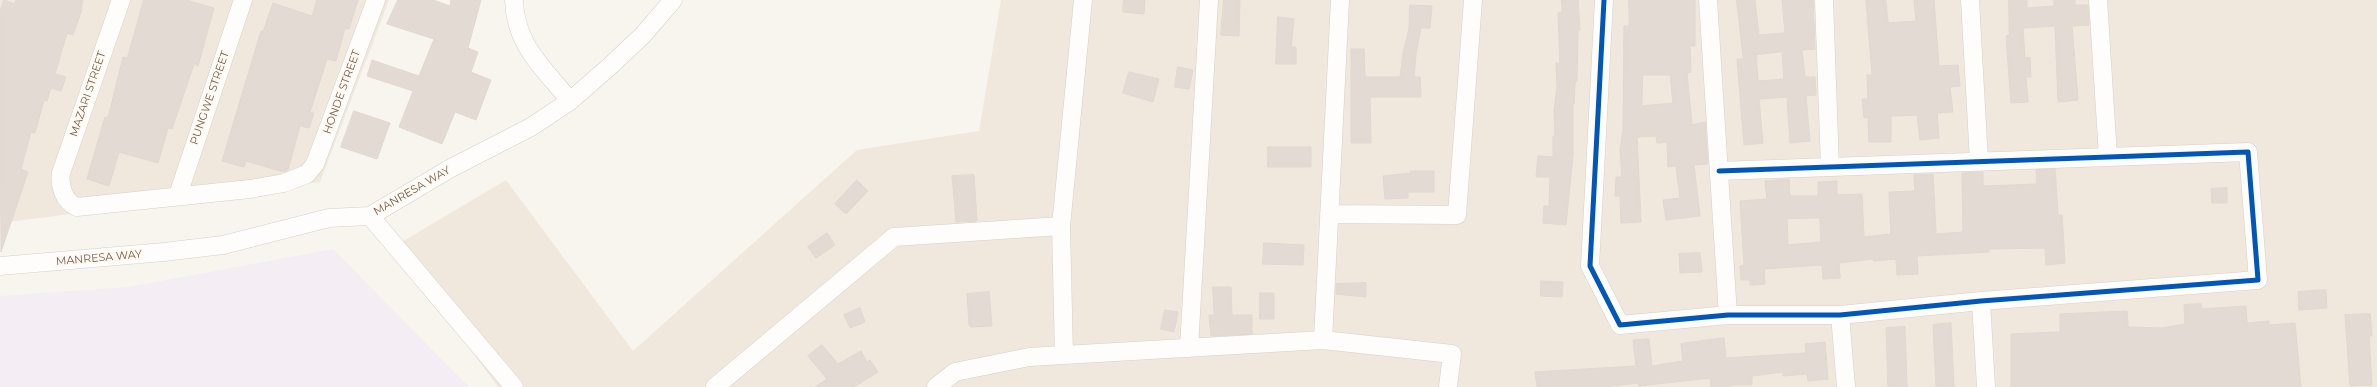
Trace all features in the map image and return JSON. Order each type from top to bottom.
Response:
[{"type":"street","name":"MAZARI STREET","points":[[121,0],[60,179],[68,201],[77,207],[178,195]]},
{"type":"street","name":"PUNGWE STREET","points":[[178,195],[243,0]]},
{"type":"street","name":"HONDE STREET","points":[[178,195],[250,189],[299,178],[310,172],[315,164],[376,0]]},
{"type":"street","points":[[514,0],[514,18],[522,42],[570,101]]},
{"type":"street","name":"MANRESA WAY","points":[[0,266],[164,252],[224,245],[329,218],[370,216],[451,168],[531,127],[570,101],[632,46],[673,0]]},
{"type":"street","points":[[1064,355],[1061,226],[1083,0]]},
{"type":"street","points":[[1189,348],[1209,0]]},
{"type":"street","points":[[1323,340],[1340,0]]},
{"type":"street","points":[[1329,214],[1457,215],[1473,0]]},
{"type":"street","points":[[1604,0],[1590,266],[1620,325],[1728,315],[1840,315],[1980,301],[2258,280],[2248,152],[1979,160],[1719,171]]},
{"type":"street","points":[[1708,0],[1728,315]]},
{"type":"street","points":[[1824,0],[1830,167]]},
{"type":"street","points":[[1970,0],[1979,160]]},
{"type":"street","points":[[2098,0],[2108,156]]},
{"type":"street","points":[[370,216],[514,387]]},
{"type":"street","points":[[715,387],[894,236],[1061,226]]},
{"type":"street","points":[[1980,301],[1986,387]]},
{"type":"street","points":[[1840,315],[1846,387]]},
{"type":"street","points":[[936,387],[955,372],[1030,357],[1323,340],[1452,354],[1448,387]]},
{"type":"shaded area","points":[[0,0],[389,0],[320,182],[0,223]]},
{"type":"shaded area","points":[[1001,0],[2377,0],[2377,387],[498,387],[395,246],[506,180],[633,351],[857,150],[979,131]]},
{"type":"shaded area","points":[[333,249],[469,387],[0,387],[0,296],[129,287]]},
{"type":"building","points":[[4,0],[14,4],[16,0],[83,0],[82,9],[73,35],[67,33],[55,74],[66,77],[61,91],[51,88],[47,101],[44,100],[35,133],[31,132],[21,169],[28,172],[1,252],[0,12]]},
{"type":"building","points":[[144,0],[186,0],[214,8],[198,66],[194,64],[172,129],[168,128],[158,163],[119,152],[109,186],[87,179],[105,117],[108,118],[123,57],[127,58]]},
{"type":"building","points":[[317,0],[358,0],[349,29],[345,28],[336,61],[327,59],[310,112],[314,113],[309,128],[300,126],[288,170],[284,172],[246,161],[244,167],[222,161],[261,31],[263,32],[273,3],[312,16]]},
{"type":"building","points":[[398,0],[433,0],[450,6],[451,0],[481,0],[468,48],[478,52],[471,72],[491,80],[476,120],[455,112],[442,144],[399,127],[413,91],[367,76],[372,60],[419,76],[434,39],[387,24]]},
{"type":"building","points":[[1124,0],[1145,0],[1144,14],[1123,12]]},
{"type":"building","points":[[1224,0],[1240,0],[1239,36],[1221,35]]},
{"type":"building","points":[[1562,0],[1578,0],[1580,30],[1578,30],[1577,81],[1575,81],[1573,104],[1573,155],[1566,225],[1543,223],[1544,206],[1549,206],[1550,177],[1536,177],[1538,156],[1553,157],[1553,136],[1555,136],[1554,111],[1557,87],[1556,63],[1560,63],[1558,13],[1562,12]]},
{"type":"building","points":[[1629,0],[1695,0],[1695,46],[1690,46],[1691,72],[1687,73],[1692,125],[1705,122],[1708,164],[1694,165],[1700,216],[1666,220],[1663,200],[1680,198],[1676,166],[1668,167],[1667,142],[1657,143],[1656,136],[1637,137],[1641,222],[1621,223],[1620,196],[1615,196],[1616,177],[1622,177],[1620,150],[1623,130],[1624,26],[1629,26]],"holes":[[[1643,75],[1670,75],[1673,103],[1642,106]]]},
{"type":"building","points":[[1737,0],[1755,0],[1759,35],[1785,33],[1782,0],[1813,0],[1815,49],[1802,50],[1805,77],[1815,77],[1816,95],[1806,96],[1810,141],[1790,143],[1787,97],[1759,99],[1763,143],[1744,145],[1737,59],[1743,59]],"holes":[[[1782,52],[1784,79],[1758,81],[1756,55]]]},
{"type":"building","points":[[1886,0],[1888,23],[1916,21],[1914,0],[1934,0],[1939,66],[1958,65],[1960,86],[1950,87],[1953,112],[1937,113],[1939,138],[1920,140],[1917,115],[1891,116],[1891,142],[1869,142],[1868,117],[1864,118],[1862,99],[1868,99],[1867,75],[1872,75],[1866,1]]},
{"type":"building","points":[[2009,0],[2027,0],[2027,8],[2054,6],[2054,0],[2075,0],[2075,5],[2088,5],[2089,25],[2072,26],[2078,100],[2058,102],[2055,26],[2023,28],[2025,58],[2030,57],[2031,77],[2026,77],[2028,102],[2011,103],[2006,36],[2009,35]]},
{"type":"building","points":[[1410,5],[1432,6],[1430,28],[1421,28],[1416,54],[1414,77],[1420,77],[1421,97],[1370,97],[1371,143],[1351,143],[1351,49],[1364,49],[1365,77],[1400,77],[1403,53],[1409,29]]},
{"type":"building","points":[[1278,17],[1294,19],[1291,47],[1296,47],[1296,64],[1276,64]]},
{"type":"building","points":[[1178,67],[1193,70],[1189,89],[1175,87]]},
{"type":"building","points":[[1129,72],[1159,79],[1153,102],[1123,93]]},
{"type":"building","points":[[354,111],[390,123],[377,159],[341,147]]},
{"type":"building","points":[[1268,147],[1311,147],[1311,167],[1268,167]]},
{"type":"building","points":[[2055,169],[2058,215],[2062,215],[2065,263],[2046,265],[2045,248],[1989,249],[1989,252],[1917,256],[1918,274],[1897,275],[1896,259],[1874,261],[1873,259],[1839,263],[1840,278],[1823,279],[1822,265],[1764,269],[1765,284],[1750,285],[1750,280],[1741,280],[1740,266],[1744,265],[1740,201],[1767,199],[1765,181],[1789,179],[1790,196],[1818,196],[1818,182],[1837,181],[1837,195],[1862,194],[1864,237],[1891,234],[1889,192],[1915,191],[1914,175],[1933,174],[1936,234],[1963,232],[1962,173],[1983,172],[1983,186],[2037,184],[2036,170]],"holes":[[[1820,218],[1821,242],[1788,245],[1787,219]]]},
{"type":"building","points":[[1411,171],[1434,171],[1434,192],[1408,192],[1408,198],[1385,199],[1383,176],[1411,173]]},
{"type":"building","points":[[974,175],[977,221],[956,222],[952,176]]},
{"type":"building","points":[[857,180],[868,191],[846,214],[835,204]]},
{"type":"building","points":[[2227,188],[2227,203],[2212,203],[2211,189]]},
{"type":"building","points":[[827,233],[835,245],[816,258],[808,247]]},
{"type":"building","points":[[1264,243],[1304,245],[1303,265],[1263,264]]},
{"type":"building","points":[[1700,253],[1702,272],[1680,273],[1679,254]]},
{"type":"building","points":[[1541,281],[1563,282],[1562,297],[1541,296]]},
{"type":"building","points":[[1366,283],[1366,297],[1336,294],[1336,284]]},
{"type":"building","points":[[1213,287],[1231,287],[1232,315],[1252,315],[1252,334],[1211,336],[1209,315],[1214,315]]},
{"type":"building","points":[[2326,290],[2327,308],[2299,310],[2298,292]]},
{"type":"building","points":[[989,292],[992,326],[971,327],[969,325],[967,294]]},
{"type":"building","points":[[1260,293],[1274,293],[1274,319],[1260,319]]},
{"type":"building","points":[[2201,304],[2202,309],[2246,306],[2247,323],[2269,321],[2269,325],[2295,323],[2301,387],[2011,387],[2011,334],[2060,332],[2060,314],[2127,311],[2128,327],[2162,328],[2185,324],[2184,305]]},
{"type":"building","points":[[860,308],[865,322],[850,328],[844,315]]},
{"type":"building","points":[[1165,310],[1178,312],[1174,332],[1161,329]]},
{"type":"building","points":[[2370,314],[2372,336],[2369,336],[2372,385],[2350,386],[2345,315]]},
{"type":"building","points":[[1951,323],[1954,387],[1936,387],[1933,325]]},
{"type":"building","points":[[1905,327],[1907,387],[1888,387],[1886,328]]},
{"type":"building","points":[[1724,338],[1726,358],[1806,353],[1805,344],[1825,342],[1828,379],[1808,381],[1807,374],[1783,376],[1783,372],[1752,376],[1752,385],[1730,385],[1730,387],[1711,387],[1710,378],[1639,386],[1638,383],[1604,387],[1537,387],[1535,372],[1636,366],[1633,340],[1649,339],[1652,366],[1683,361],[1681,344]]},
{"type":"building","points":[[822,345],[838,364],[861,351],[867,362],[870,360],[878,372],[854,387],[815,387],[827,379],[808,356]]},
{"type":"cycle path","points":[[1604,0],[1590,266],[1620,325],[1728,315],[1840,315],[1981,301],[2258,280],[2248,152],[1719,171]]}]
